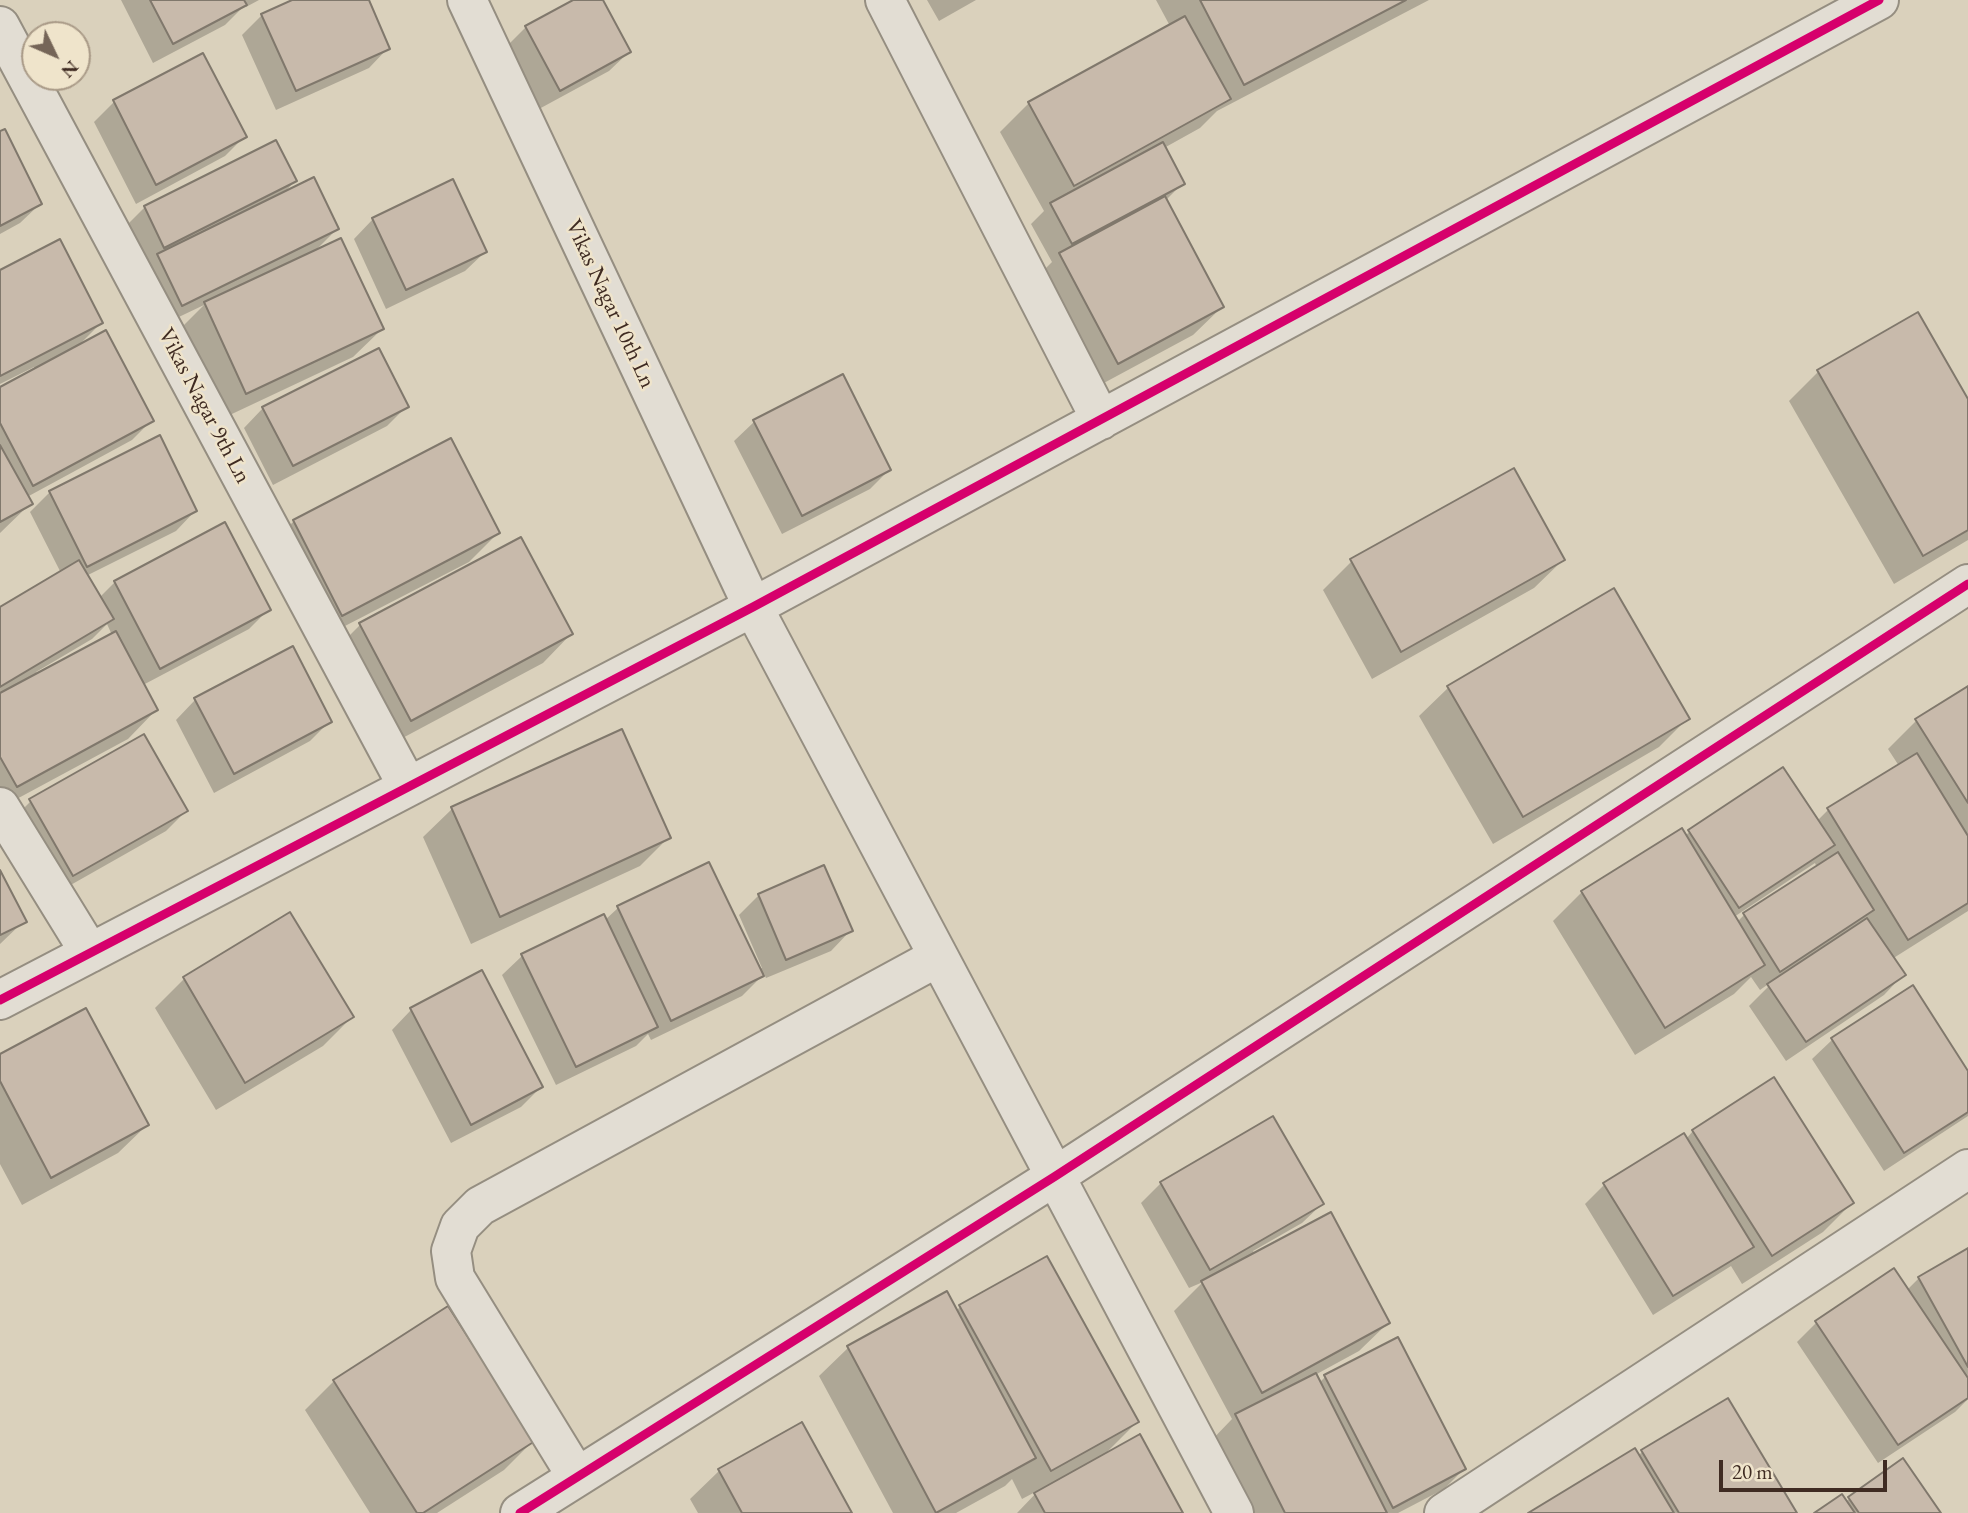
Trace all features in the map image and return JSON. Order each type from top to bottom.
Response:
[{"type":"street","name":"Vikas Nagar 10th Ln","points":[[467,0],[752,607],[1234,1513]]},
{"type":"street","points":[[885,0],[1101,419]]},
{"type":"street","points":[[0,1000],[752,607],[1879,0]]},
{"type":"street","name":"Vikas Nagar 9th Ln","points":[[0,26],[408,787]]},
{"type":"street","points":[[520,1513],[1054,1177],[1968,584]]},
{"type":"street","points":[[0,807],[90,953]]},
{"type":"street","points":[[577,1477],[455,1278],[451,1251],[460,1226],[480,1206],[938,957]]},
{"type":"street","points":[[1444,1513],[1968,1170]]},
{"type":"building","points":[[150,0],[244,0],[247,5],[173,44]]},
{"type":"building","points":[[292,0],[369,0],[390,49],[296,91],[261,14]]},
{"type":"building","points":[[573,0],[603,0],[631,52],[560,91],[525,26]]},
{"type":"building","points":[[1200,0],[1406,0],[1244,85]]},
{"type":"building","points":[[1185,16],[1231,99],[1074,186],[1028,102]]},
{"type":"building","points":[[203,53],[247,137],[156,185],[113,100]]},
{"type":"building","points":[[5,129],[42,204],[0,226],[0,131]]},
{"type":"building","points":[[276,140],[297,181],[164,248],[144,206]]},
{"type":"building","points":[[1163,142],[1185,184],[1072,244],[1050,203]]},
{"type":"building","points":[[314,177],[339,229],[182,306],[157,254]]},
{"type":"building","points":[[453,179],[487,252],[406,290],[372,218]]},
{"type":"building","points":[[1165,196],[1224,307],[1118,364],[1059,253]]},
{"type":"building","points":[[341,238],[384,329],[246,394],[204,302]]},
{"type":"building","points":[[60,239],[103,323],[0,376],[0,270]]},
{"type":"building","points":[[1918,312],[1968,399],[1968,530],[1923,556],[1817,370]]},
{"type":"building","points":[[106,330],[154,421],[33,486],[0,423],[0,387]]},
{"type":"building","points":[[379,348],[409,407],[293,466],[262,407]]},
{"type":"building","points":[[843,374],[891,470],[802,516],[753,420]]},
{"type":"building","points":[[160,435],[197,511],[87,567],[49,491]]},
{"type":"building","points":[[451,438],[500,533],[342,616],[293,520]]},
{"type":"building","points":[[0,445],[33,504],[0,522]]},
{"type":"building","points":[[1514,468],[1565,560],[1401,652],[1350,559]]},
{"type":"building","points":[[225,522],[271,610],[160,669],[114,581]]},
{"type":"building","points":[[521,537],[573,634],[411,721],[359,623]]},
{"type":"building","points":[[79,560],[114,619],[0,687],[0,607]]},
{"type":"building","points":[[1614,588],[1690,719],[1523,817],[1447,686]]},
{"type":"building","points":[[116,631],[158,710],[17,787],[0,757],[0,693]]},
{"type":"building","points":[[293,646],[332,722],[234,774],[194,698]]},
{"type":"building","points":[[1968,686],[1968,803],[1915,719]]},
{"type":"building","points":[[622,729],[671,838],[500,917],[451,807]]},
{"type":"building","points":[[144,734],[188,811],[73,876],[29,799]]},
{"type":"building","points":[[1917,753],[1968,836],[1968,903],[1908,940],[1827,808]]},
{"type":"building","points":[[1783,767],[1835,845],[1739,908],[1688,830]]},
{"type":"building","points":[[1682,828],[1765,965],[1665,1028],[1581,891]]},
{"type":"building","points":[[1838,852],[1874,910],[1780,972],[1743,913]]},
{"type":"building","points":[[709,862],[764,976],[671,1021],[617,906]]},
{"type":"building","points":[[824,865],[853,931],[786,960],[758,894]]},
{"type":"building","points":[[0,870],[27,922],[0,935]]},
{"type":"building","points":[[290,912],[354,1017],[245,1083],[183,977]]},
{"type":"building","points":[[604,914],[658,1027],[576,1067],[521,954]]},
{"type":"building","points":[[1867,918],[1906,975],[1806,1042],[1767,984]]},
{"type":"building","points":[[482,970],[543,1087],[471,1125],[410,1008]]},
{"type":"building","points":[[1913,985],[1968,1071],[1968,1112],[1904,1153],[1831,1038]]},
{"type":"building","points":[[86,1008],[149,1125],[51,1178],[0,1081],[0,1054]]},
{"type":"building","points":[[1774,1077],[1854,1203],[1772,1256],[1692,1130]]},
{"type":"building","points":[[1273,1116],[1324,1204],[1210,1270],[1160,1182]]},
{"type":"building","points":[[1684,1133],[1754,1247],[1673,1296],[1603,1183]]},
{"type":"building","points":[[1331,1212],[1390,1323],[1262,1393],[1201,1281]]},
{"type":"building","points":[[1968,1248],[1968,1367],[1918,1277]]},
{"type":"building","points":[[1047,1256],[1139,1422],[1051,1471],[959,1305]]},
{"type":"building","points":[[1894,1268],[1968,1378],[1968,1398],[1898,1445],[1815,1321]]},
{"type":"building","points":[[947,1291],[1036,1458],[936,1513],[847,1346]]},
{"type":"building","points":[[448,1306],[535,1441],[423,1513],[417,1513],[333,1380]]},
{"type":"building","points":[[1398,1337],[1466,1469],[1393,1508],[1324,1375]]},
{"type":"building","points":[[1316,1373],[1387,1513],[1285,1513],[1235,1414]]},
{"type":"building","points":[[1728,1398],[1797,1513],[1679,1513],[1641,1450]]},
{"type":"building","points":[[802,1422],[852,1513],[742,1513],[718,1469]]},
{"type":"building","points":[[1140,1434],[1183,1513],[1045,1513],[1034,1493]]},
{"type":"building","points":[[1635,1448],[1674,1513],[1528,1513]]},
{"type":"building","points":[[1903,1458],[1941,1513],[1859,1513],[1848,1497]]},
{"type":"building","points":[[1842,1494],[1855,1513],[1814,1513]]},
{"type":"cycle path","points":[[0,1000],[753,607],[1879,0]]},
{"type":"cycle path","points":[[520,1513],[1054,1177],[1968,584]]}]
